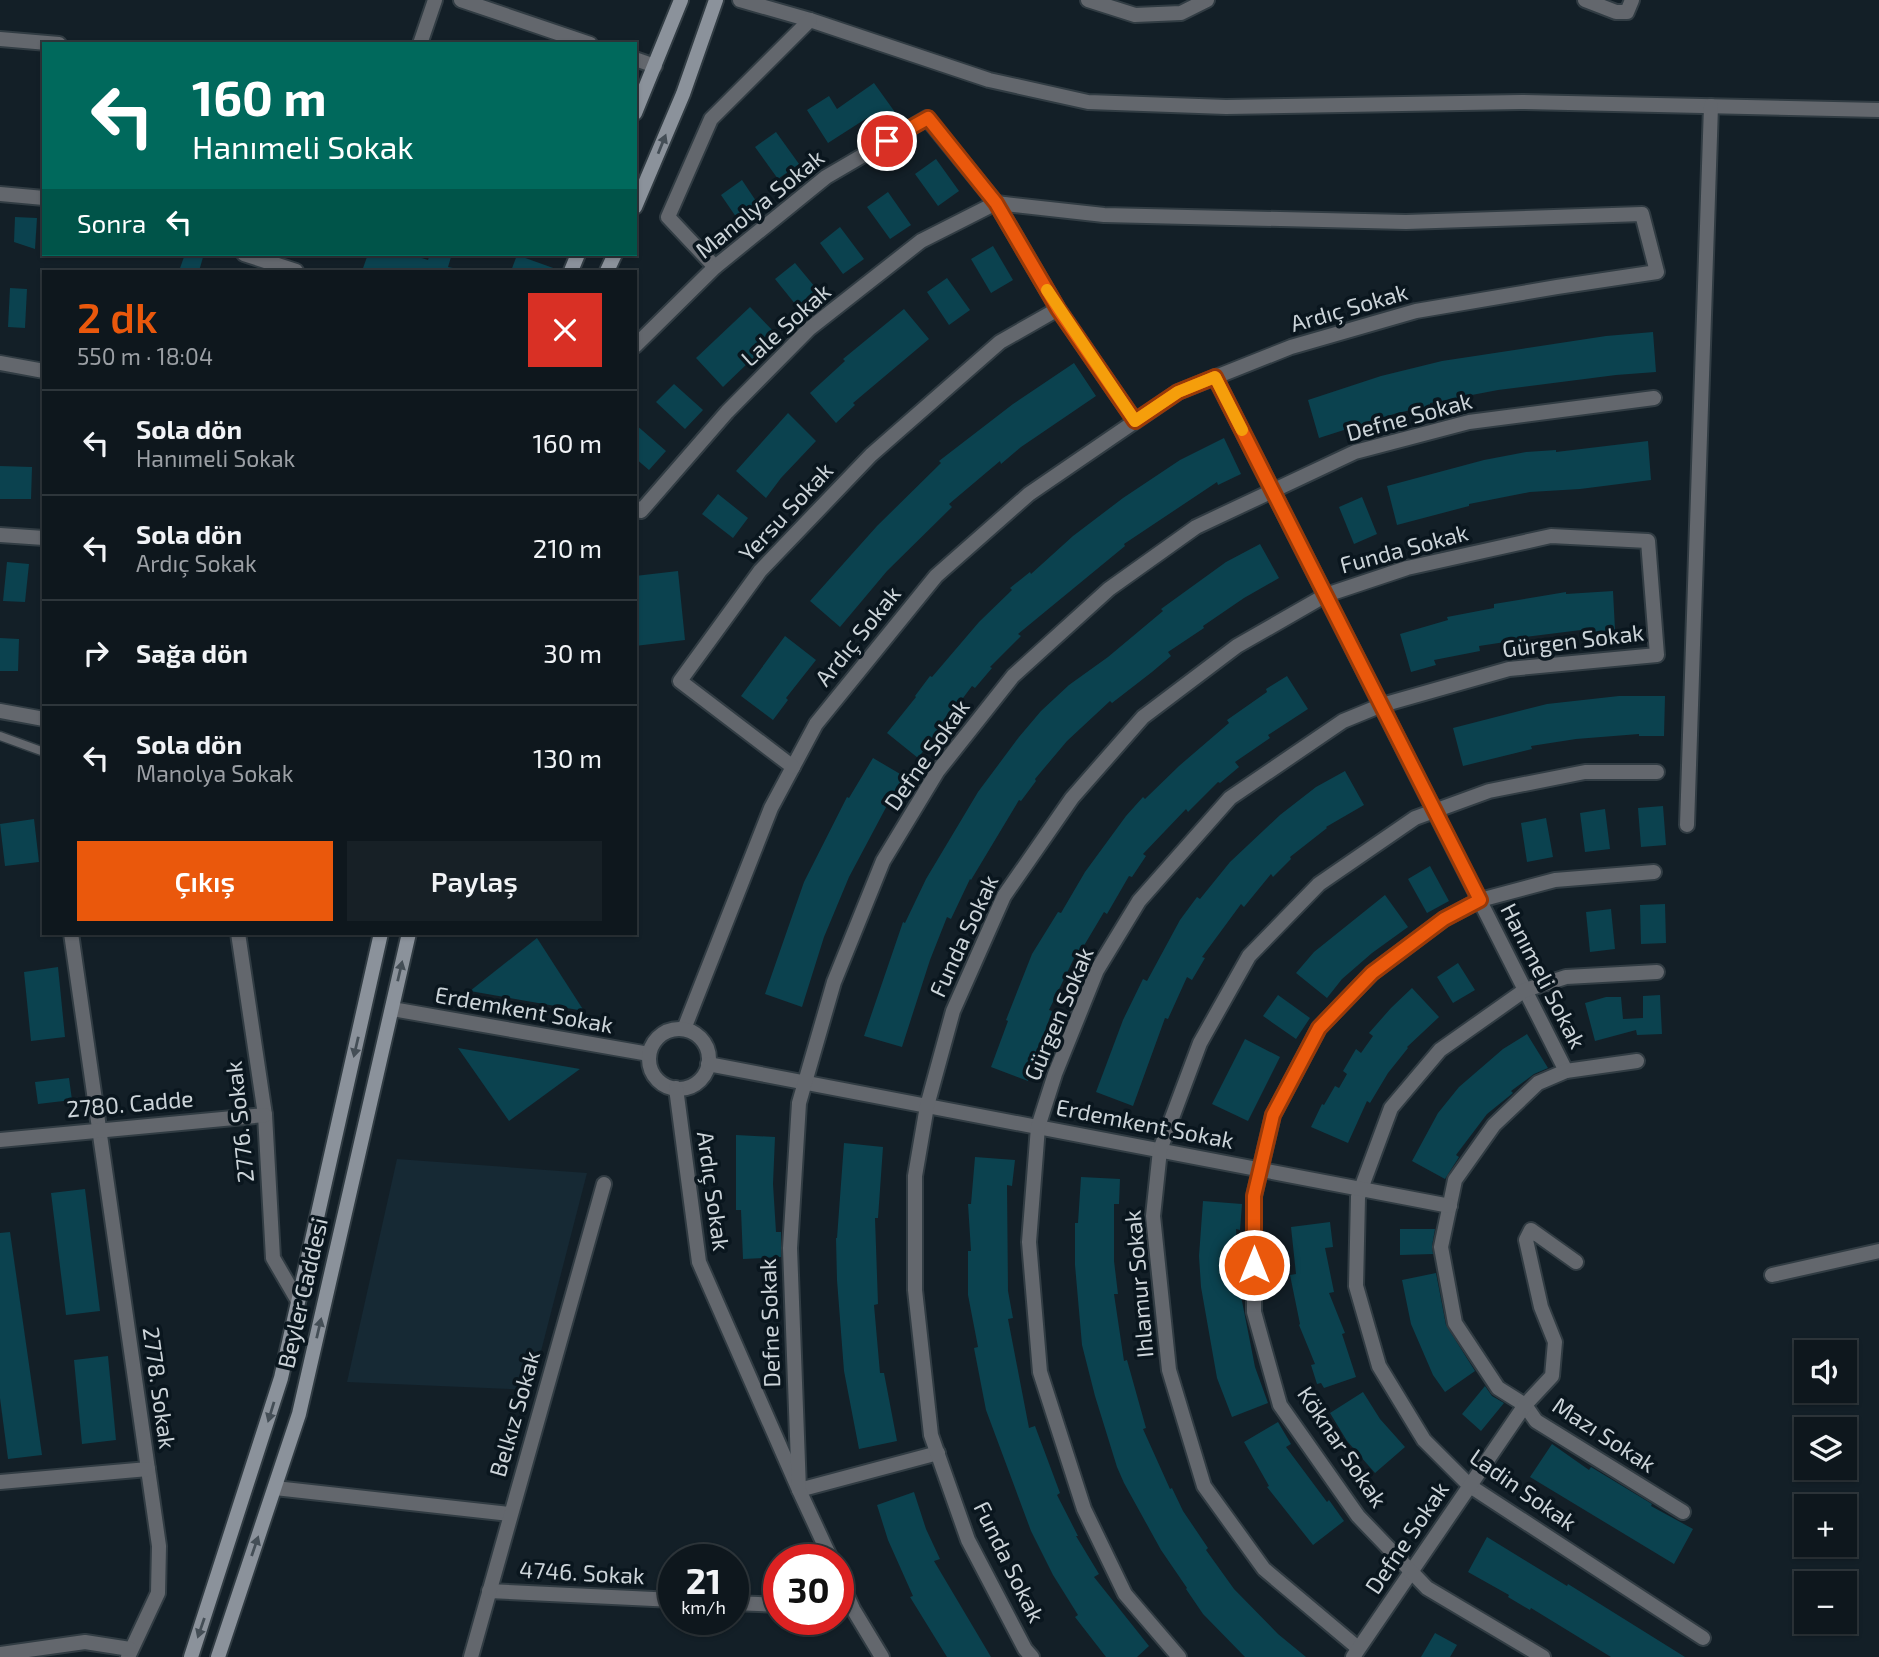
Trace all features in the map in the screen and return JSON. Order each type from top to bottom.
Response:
[{"type":"main road","points":[[637,108],[681,0]]},
{"type":"main road","points":[[637,202],[683,94],[716,0]]},
{"type":"main road","name":"Beyler Caddesi","points":[[191,1657],[281,1378],[381,935]]},
{"type":"main road","name":"Beyler Caddesi","points":[[218,1657],[299,1414],[409,935]]},
{"type":"main road","points":[[365,1005],[392,1009]]},
{"type":"street","points":[[421,42],[435,0]]},
{"type":"street","points":[[461,0],[584,42]]},
{"type":"street","points":[[740,0],[810,20],[989,80],[1088,102],[1226,107],[1521,102],[1879,110]]},
{"type":"street","points":[[1088,0],[1135,15],[1181,13],[1207,0]]},
{"type":"street","points":[[1585,0],[1616,12],[1627,12],[1632,0]]},
{"type":"street","points":[[715,267],[668,217],[711,119],[810,20]]},
{"type":"street","points":[[0,39],[42,43]]},
{"type":"street","points":[[637,60],[655,66]]},
{"type":"street","points":[[1687,825],[1712,106]]},
{"type":"street","name":"Manolya Sokak","points":[[637,344],[715,267],[826,177],[928,118],[996,203]]},
{"type":"street","points":[[0,194],[42,198]]},
{"type":"street","points":[[996,203],[1058,309],[1135,421]]},
{"type":"street","name":"Ardıç Sokak","points":[[684,1029],[771,808],[816,724],[936,576],[1029,494],[1178,392],[1291,347],[1416,311],[1657,272],[1642,214],[1406,222],[1104,215],[996,203]]},
{"type":"street","name":"Lale Sokak","points":[[637,508],[641,511],[727,412],[809,329],[921,241],[996,203]]},
{"type":"street","points":[[253,259],[292,270]]},
{"type":"street","name":"Yersu Sokak","points":[[793,767],[680,681],[760,571],[871,455],[1000,342],[1058,309]]},
{"type":"street","points":[[0,363],[42,371]]},
{"type":"street","name":"Hanımeli Sokak","points":[[1215,377],[1566,1071]]},
{"type":"street","name":"Defne Sokak","points":[[824,1544],[799,1490],[790,1248],[799,1103],[834,982],[883,861],[937,772],[1013,676],[1109,589],[1196,527],[1355,452],[1469,422],[1654,398]]},
{"type":"street","points":[[0,535],[42,538]]},
{"type":"street","name":"Funda Sokak","points":[[1032,1657],[968,1540],[931,1435],[915,1290],[915,1176],[927,1106],[953,1012],[1004,896],[1072,798],[1143,717],[1237,646],[1326,595],[1407,568],[1551,536],[1648,541]]},
{"type":"street","name":"Gürgen Sokak","points":[[1179,1657],[1125,1594],[1084,1509],[1040,1372],[1029,1242],[1038,1127],[1055,1074],[1097,970],[1139,901],[1230,798],[1343,721],[1382,705],[1509,669],[1657,655],[1648,541]]},
{"type":"street","points":[[0,711],[42,723]]},
{"type":"street","name":"Ihlamur Sokak","points":[[1356,1653],[1264,1569],[1204,1486],[1169,1370],[1153,1216],[1160,1150],[1200,1043],[1249,956],[1319,884],[1415,818],[1489,791],[1585,772],[1657,772]]},
{"type":"street","name":"Köknar Sokak","points":[[1544,1657],[1427,1588],[1358,1516],[1280,1405],[1254,1312],[1254,1196],[1273,1115],[1319,1028],[1372,973],[1444,919],[1480,900],[1555,880],[1654,872]]},
{"type":"street","name":"2778. Sokak","points":[[71,935],[159,1546],[158,1593],[129,1653]]},
{"type":"street","name":"2776. Sokak","points":[[238,935],[265,1115],[273,1258],[298,1301]]},
{"type":"street","name":"Ladin Sokak","points":[[1657,972],[1566,977],[1525,990],[1440,1050],[1391,1108],[1358,1197],[1356,1286],[1379,1366],[1424,1440],[1470,1486],[1703,1638]]},
{"type":"street","name":"Erdemkent Sokak","points":[[392,1009],[649,1054]]},
{"type":"street","points":[[674,1029],[684,1029],[700,1038],[708,1054],[708,1064],[705,1072],[693,1085],[676,1088],[667,1086],[653,1073],[649,1054],[657,1038],[674,1029]]},
{"type":"street","name":"Mazı Sokak","points":[[1637,1060],[1566,1071],[1538,1083],[1494,1125],[1455,1180],[1441,1247],[1455,1323],[1498,1388],[1525,1405],[1536,1421],[1683,1512]]},
{"type":"street","name":"Erdemkent Sokak","points":[[708,1064],[1450,1206]]},
{"type":"street","name":"Ardıç Sokak","points":[[676,1088],[699,1262],[799,1490]]},
{"type":"street","name":"2780. Cadde","points":[[0,1140],[265,1115]]},
{"type":"street","name":"Belkız Sokak","points":[[471,1657],[604,1184]]},
{"type":"street","name":"Defne Sokak","points":[[1356,1653],[1525,1405],[1552,1376],[1555,1342],[1541,1307],[1526,1240],[1531,1230],[1576,1262]]},
{"type":"street","points":[[1772,1275],[1879,1251]]},
{"type":"street","points":[[799,1490],[938,1453]]},
{"type":"street","points":[[0,1482],[148,1469]]},
{"type":"street","points":[[275,1488],[510,1514]]},
{"type":"street","name":"4746. Sokak","points":[[489,1591],[658,1599]]},
{"type":"street","points":[[854,1611],[882,1657]]},
{"type":"street","points":[[0,1654],[85,1643],[129,1653]]},
{"type":"lane","points":[[0,736],[42,751]]},
{"type":"shaded area","points":[[397,1159],[587,1173],[531,1390],[347,1382]]},
{"type":"building","points":[[874,83],[897,115],[876,130],[867,118],[828,143],[807,110],[829,96],[837,109]]},
{"type":"building","points":[[776,132],[799,164],[778,179],[755,147]]},
{"type":"building","points":[[936,159],[959,191],[938,206],[915,174]]},
{"type":"building","points":[[742,180],[764,213],[743,227],[721,195]]},
{"type":"building","points":[[888,192],[911,225],[890,239],[867,207]]},
{"type":"building","points":[[15,217],[37,218],[35,249],[14,242]]},
{"type":"building","points":[[840,227],[864,259],[843,274],[820,243]]},
{"type":"building","points":[[993,246],[1013,280],[991,293],[971,259]]},
{"type":"building","points":[[184,256],[203,256],[199,270],[179,270]]},
{"type":"building","points":[[367,256],[415,256],[428,260],[429,256],[451,256],[448,267],[453,268],[452,270],[362,270]]},
{"type":"building","points":[[517,256],[556,269],[556,270],[511,270]]},
{"type":"building","points":[[795,263],[820,293],[800,310],[775,279]]},
{"type":"building","points":[[947,278],[970,310],[949,325],[927,292]]},
{"type":"building","points":[[10,288],[27,289],[25,328],[8,327]]},
{"type":"building","points":[[750,307],[777,335],[723,387],[696,358]]},
{"type":"building","points":[[904,309],[929,339],[853,403],[855,405],[836,423],[810,393],[845,361],[843,359]]},
{"type":"building","points":[[1653,332],[1656,372],[1498,390],[1430,403],[1430,406],[1397,413],[1319,438],[1308,400],[1381,376],[1442,361],[1606,336]]},
{"type":"building","points":[[1074,363],[1096,396],[1021,447],[1001,464],[1000,461],[949,504],[952,507],[887,571],[840,627],[810,601],[877,526],[941,463],[939,461],[1013,404]]},
{"type":"building","points":[[674,384],[703,410],[685,429],[656,402]]},
{"type":"building","points":[[788,413],[816,441],[766,498],[736,471]]},
{"type":"building","points":[[637,426],[666,451],[649,470],[637,460]]},
{"type":"building","points":[[1224,438],[1241,474],[1218,485],[1217,482],[1124,544],[1125,546],[1018,634],[1021,636],[990,667],[992,668],[975,688],[972,686],[918,758],[887,733],[930,676],[932,677],[979,622],[1012,590],[1010,588],[1030,572],[1031,574],[1073,536],[1123,498],[1180,460]]},
{"type":"building","points":[[1648,441],[1651,480],[1530,492],[1469,504],[1397,525],[1387,486],[1484,460],[1526,452],[1556,452]]},
{"type":"building","points":[[0,466],[32,467],[31,499],[0,499]]},
{"type":"building","points":[[718,494],[748,518],[733,538],[702,514]]},
{"type":"building","points":[[1362,497],[1377,534],[1354,544],[1339,507]]},
{"type":"building","points":[[1260,544],[1279,578],[1203,626],[1204,628],[1168,652],[1171,656],[1152,672],[1112,703],[1110,701],[1067,741],[1035,779],[1021,801],[1019,800],[970,879],[951,919],[947,917],[902,1047],[864,1036],[903,922],[905,923],[926,879],[978,792],[1019,737],[1041,711],[1069,685],[1108,657],[1163,611],[1161,609],[1226,562]]},
{"type":"building","points":[[7,562],[29,564],[25,602],[3,601]]},
{"type":"building","points":[[678,571],[685,640],[637,646],[637,576]]},
{"type":"building","points":[[1613,591],[1615,630],[1590,632],[1589,629],[1479,646],[1480,651],[1434,660],[1436,665],[1411,672],[1400,634],[1448,620],[1447,617],[1494,608],[1494,604],[1566,592]]},
{"type":"building","points":[[785,636],[816,660],[786,698],[788,700],[773,720],[741,696]]},
{"type":"building","points":[[0,638],[19,639],[18,671],[0,671]]},
{"type":"building","points":[[1287,676],[1308,709],[1268,735],[1270,738],[1235,762],[1239,767],[1218,782],[1188,812],[1186,809],[1143,854],[1146,856],[1132,877],[1129,876],[1107,914],[1104,912],[1079,954],[1077,952],[1049,1010],[1052,1011],[1028,1081],[991,1067],[1032,954],[1085,872],[1126,816],[1143,797],[1145,799],[1229,723],[1227,720]]},
{"type":"building","points":[[1619,696],[1665,696],[1664,736],[1639,734],[1576,739],[1531,746],[1532,749],[1463,766],[1453,728],[1547,704]]},
{"type":"building","points":[[873,758],[907,778],[894,800],[891,798],[849,877],[824,937],[802,1007],[765,994],[804,882],[847,797],[849,798]]},
{"type":"building","points":[[1345,771],[1364,805],[1326,827],[1290,857],[1273,877],[1271,874],[1244,907],[1241,904],[1202,957],[1205,958],[1192,980],[1187,977],[1168,1019],[1165,1018],[1133,1106],[1096,1092],[1123,1020],[1143,979],[1147,981],[1180,920],[1197,897],[1200,899],[1230,862],[1280,815],[1316,787]]},
{"type":"building","points":[[1663,806],[1666,845],[1641,847],[1638,808]]},
{"type":"building","points":[[1605,809],[1610,849],[1585,852],[1580,813]]},
{"type":"building","points":[[1546,818],[1553,857],[1527,862],[1521,823]]},
{"type":"building","points":[[34,819],[39,862],[5,866],[0,824]]},
{"type":"building","points":[[1430,866],[1449,901],[1427,913],[1408,879]]},
{"type":"building","points":[[1385,895],[1408,927],[1342,979],[1327,998],[1296,973],[1314,952]]},
{"type":"building","points":[[1665,904],[1666,943],[1641,944],[1640,905]]},
{"type":"building","points":[[1611,909],[1615,949],[1590,952],[1586,912]]},
{"type":"building","points":[[537,938],[584,1011],[470,991]]},
{"type":"building","points":[[1458,963],[1475,990],[1453,1003],[1437,977]]},
{"type":"building","points":[[58,967],[65,1037],[31,1041],[24,972]]},
{"type":"building","points":[[1412,988],[1439,1017],[1407,1047],[1370,1103],[1367,1101],[1348,1143],[1311,1127],[1322,1104],[1324,1105],[1335,1086],[1339,1088],[1347,1074],[1343,1071],[1356,1049],[1361,1053],[1373,1036],[1369,1033]]},
{"type":"building","points":[[1278,995],[1310,1018],[1296,1039],[1263,1016]]},
{"type":"building","points":[[1660,995],[1662,1034],[1637,1035],[1636,1030],[1595,1041],[1585,1003],[1606,997],[1621,997],[1623,1019],[1643,1018],[1643,996]]},
{"type":"building","points":[[1527,1034],[1548,1068],[1534,1074],[1511,1091],[1513,1093],[1487,1114],[1456,1155],[1459,1157],[1445,1179],[1412,1161],[1438,1113],[1459,1087],[1503,1049]]},
{"type":"building","points":[[1245,1039],[1280,1057],[1248,1121],[1212,1104]]},
{"type":"building","points":[[458,1048],[580,1069],[509,1121]]},
{"type":"building","points":[[69,1078],[72,1100],[38,1104],[35,1082]]},
{"type":"building","points":[[736,1135],[775,1137],[773,1184],[776,1232],[781,1232],[781,1257],[743,1259],[741,1210],[736,1210]]},
{"type":"building","points":[[844,1143],[883,1147],[878,1218],[875,1218],[878,1304],[874,1305],[880,1373],[884,1373],[897,1441],[859,1449],[844,1371],[837,1280],[836,1238]]},
{"type":"building","points":[[975,1157],[1015,1160],[1012,1186],[1007,1185],[1008,1291],[1013,1318],[1008,1319],[1029,1428],[1035,1426],[1060,1493],[1057,1495],[1076,1536],[1099,1574],[1094,1577],[1149,1646],[1137,1657],[1106,1657],[1075,1617],[1078,1615],[1053,1575],[1031,1531],[986,1410],[974,1348],[978,1347],[968,1295],[968,1251],[971,1251],[968,1204],[971,1204]]},
{"type":"building","points":[[1081,1177],[1120,1179],[1119,1204],[1114,1204],[1114,1261],[1118,1294],[1114,1294],[1124,1361],[1127,1360],[1146,1428],[1143,1429],[1170,1489],[1172,1488],[1183,1511],[1208,1548],[1206,1550],[1234,1589],[1278,1634],[1306,1657],[1245,1657],[1203,1614],[1161,1550],[1124,1483],[1095,1396],[1082,1345],[1075,1265],[1075,1223],[1078,1223]]},
{"type":"building","points":[[85,1189],[100,1311],[66,1315],[51,1193]]},
{"type":"building","points":[[1203,1201],[1242,1204],[1240,1230],[1236,1229],[1241,1296],[1255,1367],[1268,1403],[1232,1417],[1217,1378],[1201,1287],[1199,1256]]},
{"type":"building","points":[[1330,1222],[1333,1247],[1325,1248],[1334,1292],[1329,1293],[1345,1333],[1342,1334],[1356,1377],[1324,1388],[1321,1383],[1317,1384],[1311,1365],[1315,1364],[1299,1325],[1290,1275],[1296,1274],[1291,1227]]},
{"type":"building","points":[[1400,1229],[1435,1229],[1433,1254],[1400,1255]]},
{"type":"building","points":[[10,1232],[42,1455],[8,1459],[0,1398],[0,1233]]},
{"type":"building","points":[[1436,1273],[1446,1325],[1475,1371],[1445,1392],[1433,1375],[1411,1324],[1402,1280]]},
{"type":"building","points":[[108,1356],[116,1440],[82,1444],[74,1360]]},
{"type":"building","points":[[1485,1386],[1492,1396],[1504,1403],[1481,1431],[1462,1414]]},
{"type":"building","points":[[1363,1392],[1380,1419],[1405,1447],[1375,1473],[1347,1441],[1330,1413]]},
{"type":"building","points":[[1278,1422],[1291,1444],[1286,1447],[1344,1521],[1313,1545],[1267,1487],[1269,1486],[1244,1442]]},
{"type":"building","points":[[1552,1444],[1589,1470],[1591,1467],[1652,1504],[1651,1506],[1693,1529],[1674,1564],[1530,1477]]},
{"type":"building","points":[[914,1492],[926,1529],[940,1559],[934,1561],[991,1657],[947,1657],[910,1597],[913,1596],[888,1540],[877,1505]]},
{"type":"building","points":[[1487,1537],[1685,1657],[1611,1657],[1508,1597],[1509,1595],[1468,1572]]},
{"type":"building","points":[[1435,1633],[1457,1645],[1450,1657],[1421,1657]]},
{"type":"slow traffic","points":[[1047,290],[1135,421],[1178,392],[1215,377],[1242,430]]},
{"type":"route","points":[[887,141],[928,118],[996,203],[1058,309],[1135,421],[1178,392],[1215,377],[1480,900],[1444,919],[1372,973],[1319,1028],[1273,1115],[1254,1196],[1254,1265]]}]
